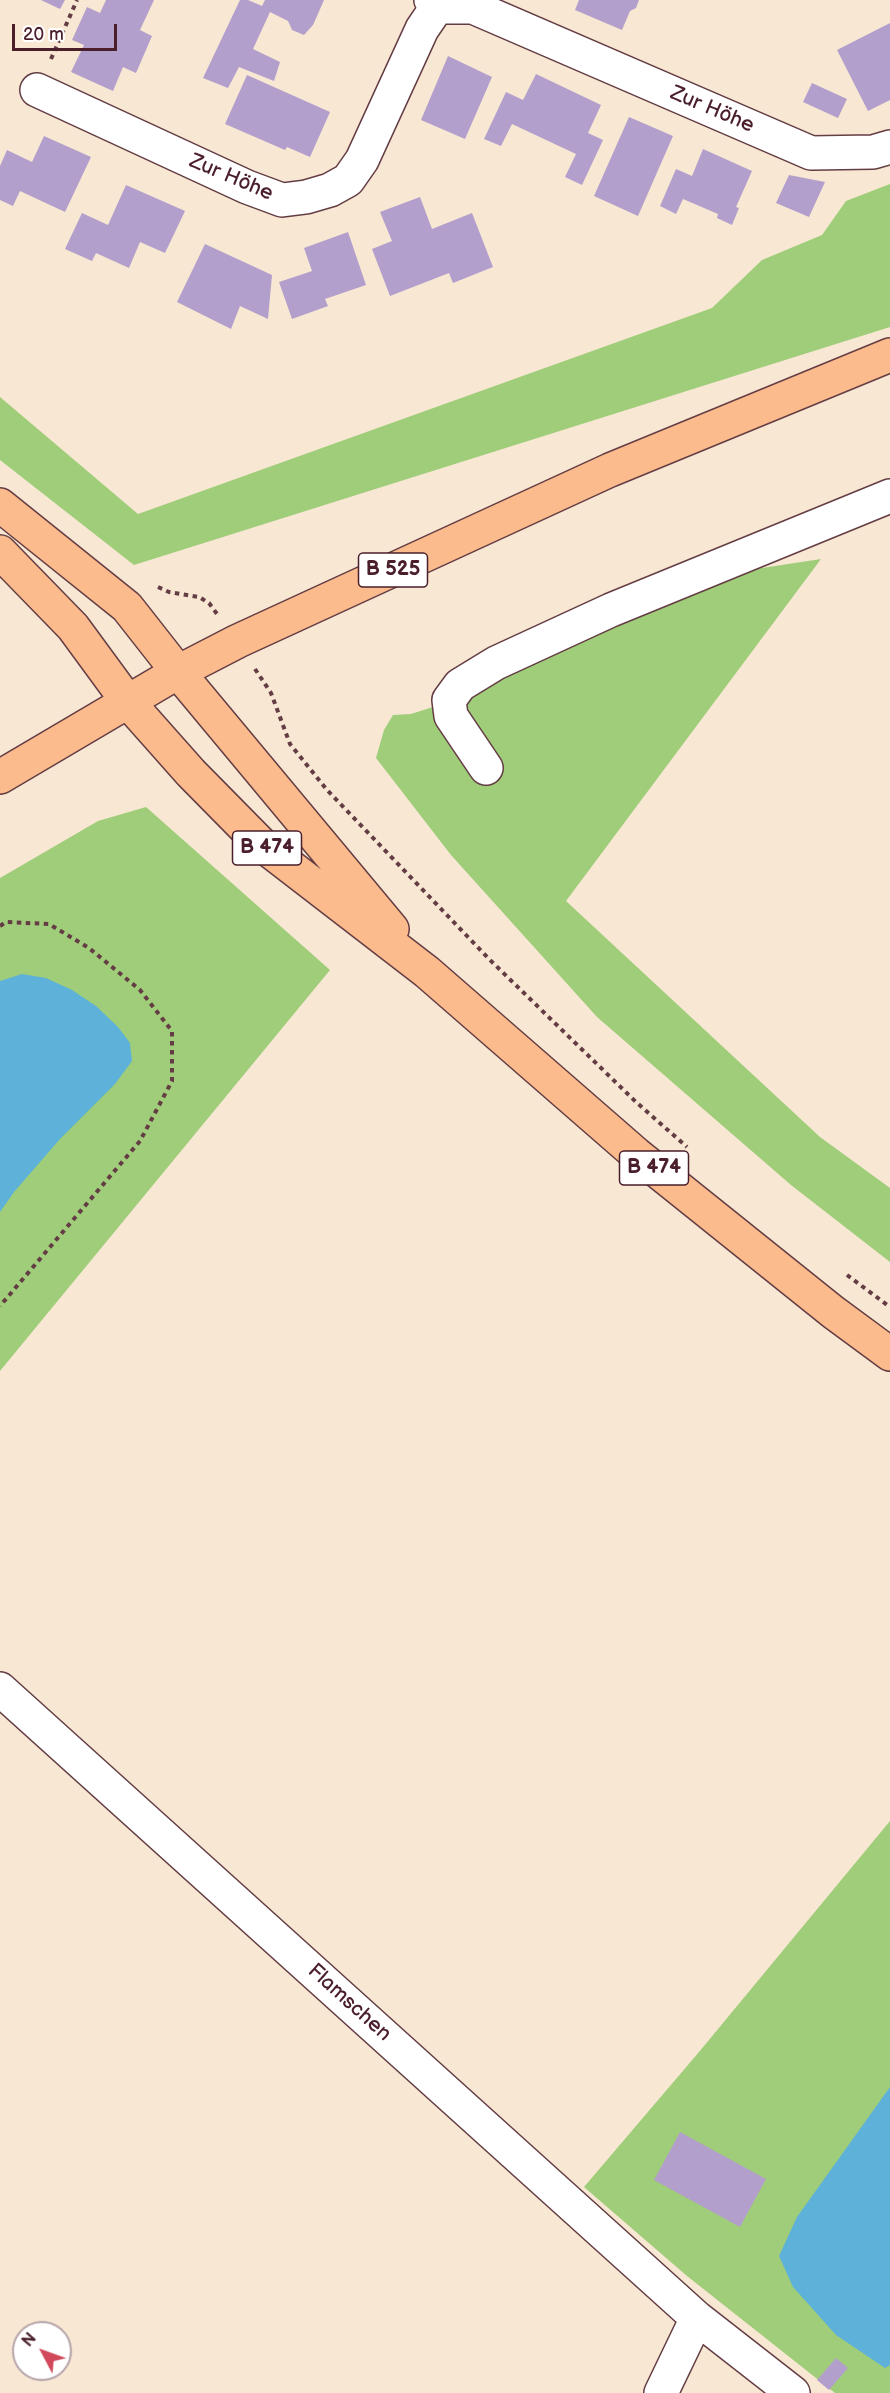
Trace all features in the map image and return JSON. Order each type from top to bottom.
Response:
[{"type":"main road","name":"B 525","points":[[0,777],[178,672],[237,641],[610,470],[890,355]]},
{"type":"main road","name":"B 474","points":[[0,505],[127,607],[178,672],[427,972]]},
{"type":"main road","name":"B 474","points":[[0,552],[73,627],[128,702],[191,773],[261,844],[427,972],[645,1161],[833,1312],[890,1354]]},
{"type":"street","name":"Zur Höhe","points":[[37,90],[247,187],[282,200],[306,197],[330,190],[348,180],[362,160],[434,4],[473,7],[811,153],[873,152],[890,147]]},
{"type":"street","points":[[486,768],[451,716],[449,700],[459,685],[496,663],[611,610],[890,496]]},
{"type":"street","name":"Flamschen","points":[[0,1689],[697,2318],[793,2393]]},
{"type":"street","points":[[662,2393],[697,2318]]},
{"type":"path","points":[[37,90],[77,0]]},
{"type":"path","points":[[237,641],[271,693],[290,744],[327,790],[490,960],[636,1102],[695,1154]]},
{"type":"path","points":[[0,926],[6,922],[49,924],[89,948],[140,990],[172,1031],[172,1081],[140,1141],[0,1306]]},
{"type":"path","points":[[844,1273],[890,1307]]},
{"type":"green space","points":[[890,184],[890,327],[134,565],[0,460],[0,397],[138,514],[712,308],[762,260],[822,235],[846,201]]},
{"type":"green space","points":[[821,559],[566,901],[820,1137],[890,1188],[890,1262],[791,1185],[597,1017],[451,855],[376,758],[384,730],[393,715],[411,714],[433,707],[456,742],[458,709],[499,673],[749,570]]},
{"type":"green space","points":[[146,807],[330,970],[0,1371],[0,878],[98,821]]},
{"type":"green space","points":[[890,1821],[890,2393],[835,2393],[687,2276],[584,2187]]},
{"type":"water","points":[[22,974],[46,978],[72,990],[96,1006],[118,1027],[130,1043],[132,1061],[115,1084],[60,1139],[14,1192],[0,1212],[0,981]]},
{"type":"water","points":[[890,2087],[890,2365],[885,2368],[836,2335],[793,2287],[779,2256],[797,2217]]},
{"type":"building","points":[[41,0],[65,0],[60,9]]},
{"type":"building","points":[[106,0],[154,0],[140,30],[152,36],[136,73],[123,67],[113,91],[71,72],[84,45],[72,40],[87,7],[100,13]]},
{"type":"building","points":[[240,0],[248,0],[262,6],[265,0],[324,0],[313,25],[304,35],[292,30],[288,21],[270,12],[253,49],[280,62],[274,81],[239,67],[228,88],[203,78]]},
{"type":"building","points":[[579,0],[639,0],[636,8],[630,11],[622,30],[575,10]]},
{"type":"building","points":[[890,23],[890,100],[868,111],[837,50]]},
{"type":"building","points":[[448,56],[492,77],[465,139],[421,120]]},
{"type":"building","points":[[536,74],[601,105],[588,133],[603,140],[582,185],[565,177],[576,154],[512,124],[501,146],[484,139],[506,92],[523,100]]},
{"type":"building","points":[[247,75],[330,112],[310,157],[287,147],[285,150],[225,124]]},
{"type":"building","points":[[812,83],[847,99],[838,118],[803,102]]},
{"type":"building","points":[[629,117],[673,136],[638,216],[594,196]]},
{"type":"building","points":[[44,136],[91,157],[65,212],[20,191],[13,206],[0,200],[0,166],[7,150],[32,162]]},
{"type":"building","points":[[703,149],[752,171],[736,207],[739,208],[732,225],[717,218],[718,214],[683,199],[676,214],[660,206],[676,169],[692,176]]},
{"type":"building","points":[[789,175],[825,182],[809,217],[776,203]]},
{"type":"building","points":[[126,185],[185,211],[165,253],[140,242],[129,268],[96,253],[92,261],[65,249],[82,213],[108,225]]},
{"type":"building","points":[[420,197],[432,229],[472,213],[493,267],[453,283],[449,273],[390,296],[372,249],[392,241],[380,212]]},
{"type":"building","points":[[348,232],[366,285],[325,299],[328,306],[292,319],[279,282],[312,271],[304,248]]},
{"type":"building","points":[[205,244],[272,275],[268,319],[240,306],[231,329],[177,302]]},
{"type":"building","points":[[680,2132],[766,2179],[740,2227],[654,2180]]},
{"type":"building","points":[[836,2358],[848,2368],[829,2390],[817,2380]]}]
